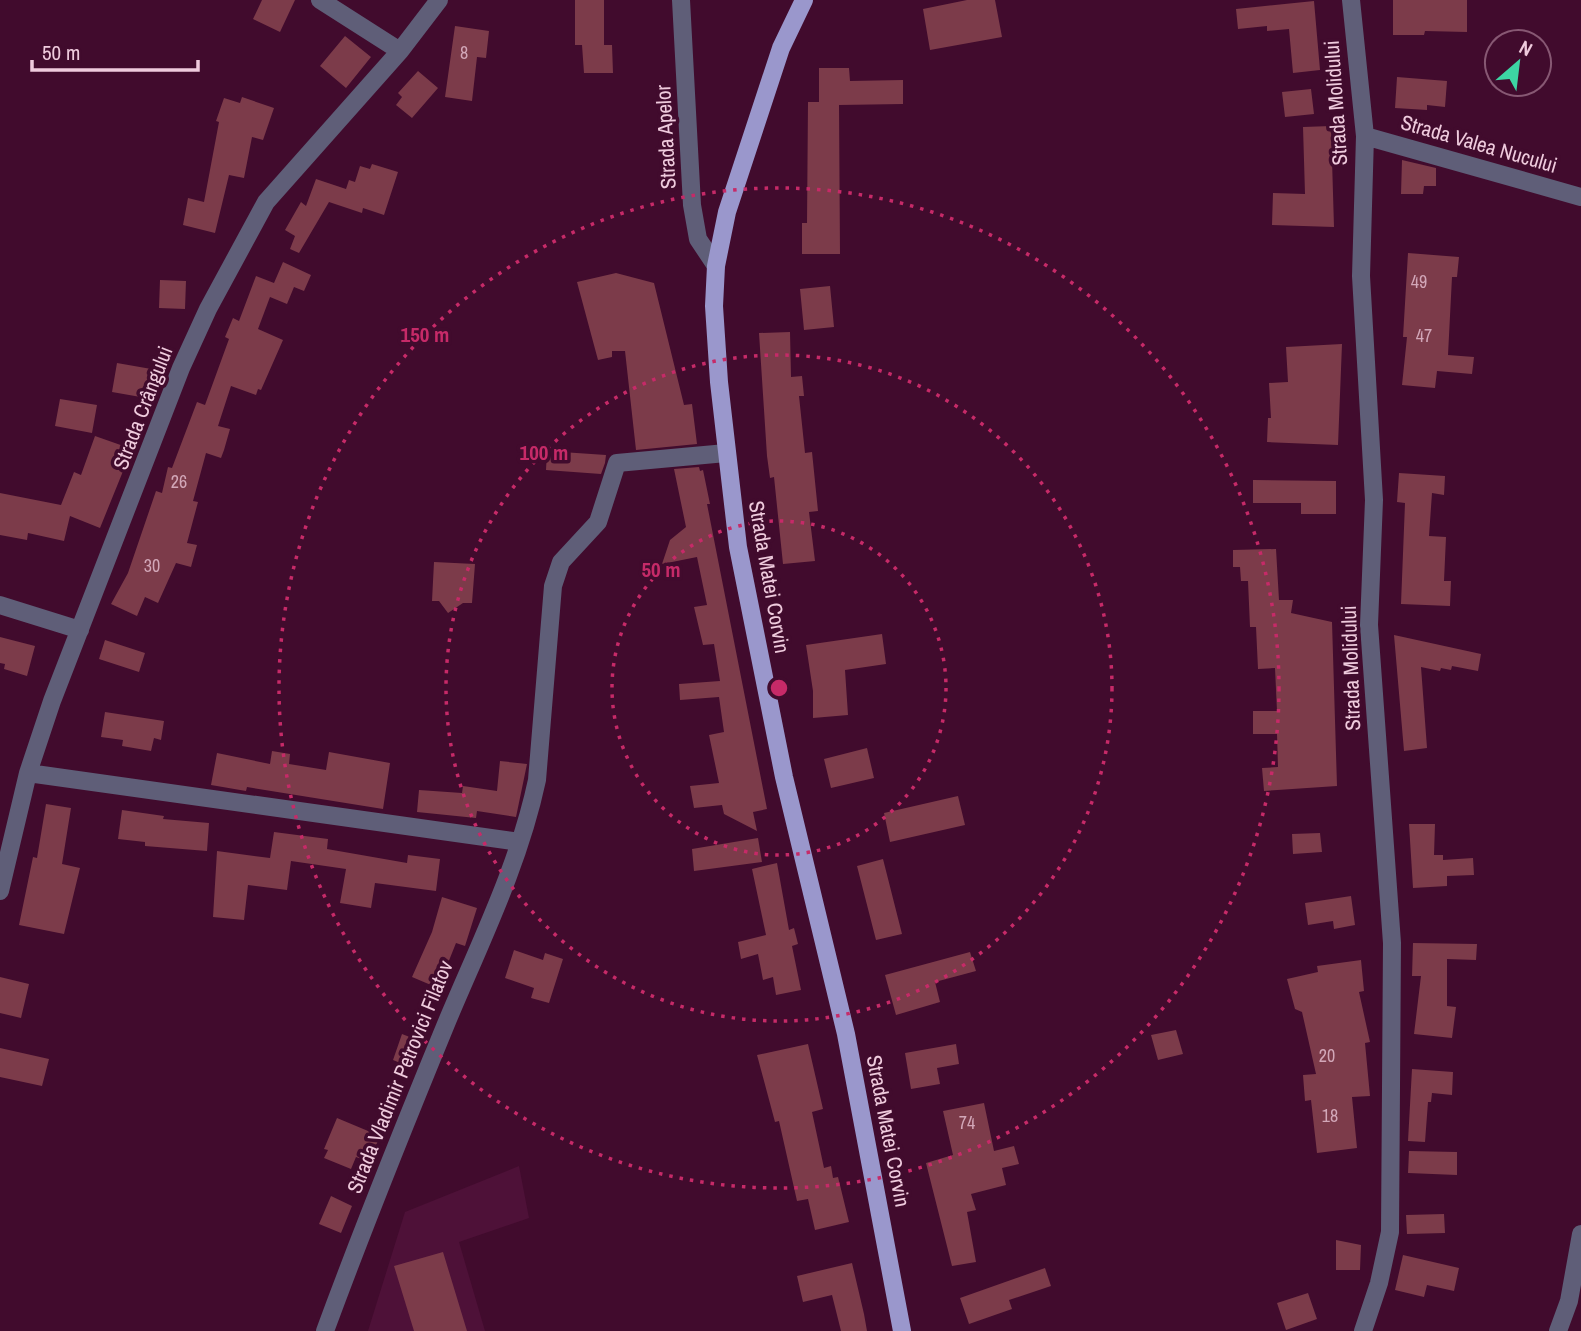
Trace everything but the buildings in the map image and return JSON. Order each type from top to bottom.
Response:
[{"type":"main road","name":"Strada Matei Corvin","points":[[804,0],[781,48],[727,212],[716,266],[714,306],[726,453],[738,548],[784,777],[846,1034],[902,1331]]},
{"type":"street","points":[[320,0],[400,51]]},
{"type":"street","name":"Strada Crângului","points":[[0,891],[29,773],[51,701],[181,368],[241,245],[266,202],[291,170],[400,51],[439,0]]},
{"type":"street","name":"Strada Apelor","points":[[681,0],[692,205],[698,239],[716,266]]},
{"type":"street","name":"Strada Molidului","points":[[1351,0],[1365,136],[1361,276],[1374,500],[1369,625],[1392,943],[1390,1232],[1380,1283],[1363,1331]]},
{"type":"street","name":"Strada Valea Nucului","points":[[1365,136],[1581,197]]},
{"type":"street","name":"Strada Vladimir Petrovici Filatov","points":[[325,1331],[385,1170],[520,842],[537,780],[553,586],[561,562],[597,522],[617,463],[726,453]]},
{"type":"street","points":[[0,605],[80,630]]},
{"type":"street","points":[[29,773],[520,842]]},
{"type":"street","points":[[1558,1331],[1569,1301],[1581,1234]]},
{"type":"shaded area","points":[[519,1166],[529,1218],[459,1242],[485,1331],[368,1331],[405,1212]]}]
